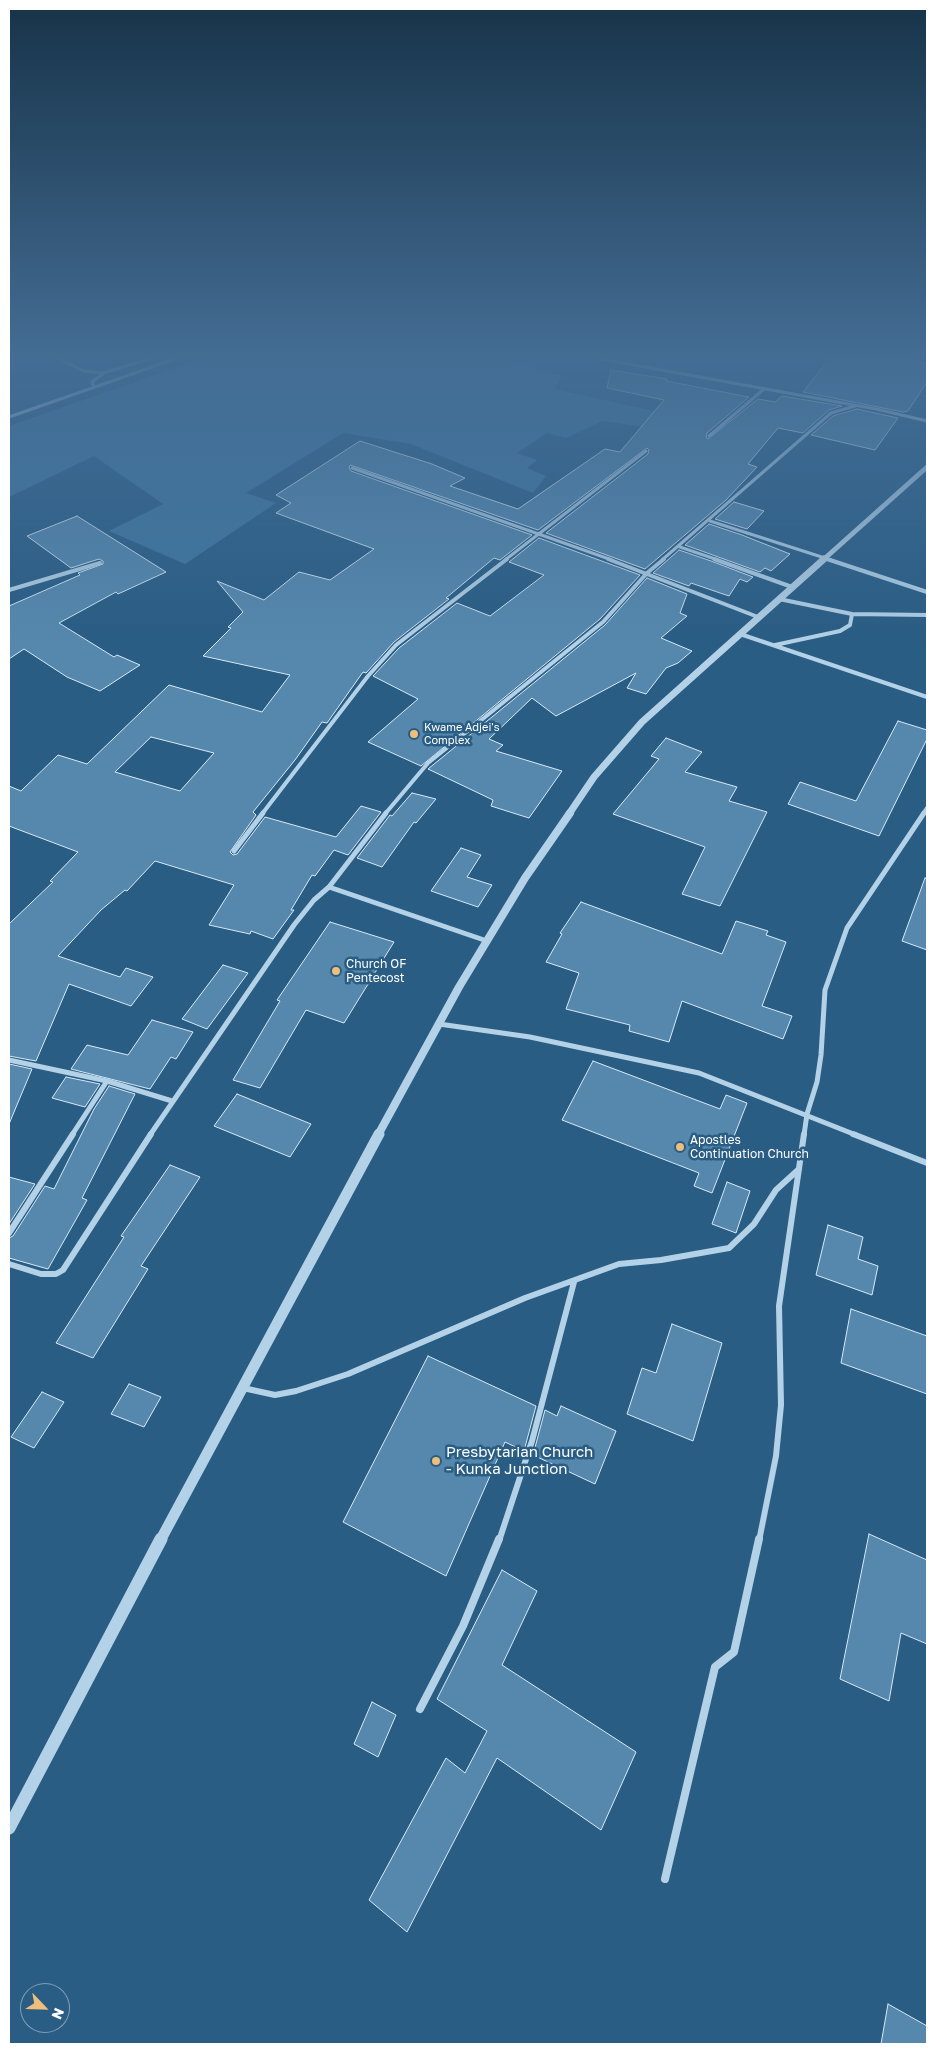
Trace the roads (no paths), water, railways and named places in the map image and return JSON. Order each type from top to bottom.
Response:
[{"type":"street","points":[[234,851],[368,676],[396,645],[642,455]]},
{"type":"street","points":[[9,1264],[41,1274],[56,1274],[62,1270],[172,1102],[288,932],[314,900],[329,887],[390,807],[428,764],[458,737],[603,622],[647,573],[680,547],[785,455]]},
{"type":"street","points":[[9,1828],[240,1388],[439,1024],[525,878],[594,777],[642,722],[927,467]]},
{"type":"street","points":[[352,468],[647,573],[758,617]]},
{"type":"street","points":[[710,521],[927,592]]},
{"type":"street","points":[[680,547],[792,587]]},
{"type":"street","points":[[9,590],[55,578],[100,563]]},
{"type":"street","points":[[779,599],[852,614],[927,615]]},
{"type":"street","points":[[775,645],[840,631],[850,625],[852,614]]},
{"type":"street","points":[[740,634],[927,697]]},
{"type":"street","points":[[665,1878],[715,1667],[734,1652],[776,1456],[781,1404],[780,1306],[786,1247],[807,1114],[821,1055],[825,990],[847,928],[927,808]]},
{"type":"street","points":[[329,887],[488,941]]},
{"type":"street","points":[[439,1024],[530,1037],[698,1073],[807,1114],[927,1163]]},
{"type":"street","points":[[9,1060],[107,1081],[172,1102]]},
{"type":"street","points":[[9,1234],[107,1081]]},
{"type":"street","points":[[240,1388],[274,1395],[319,1384],[525,1298],[574,1282],[619,1264],[661,1260],[729,1248],[754,1224],[776,1190],[799,1169]]},
{"type":"street","points":[[420,1709],[463,1626],[502,1535],[532,1441],[574,1282]]},
{"type":"place","name":"Kwame Adjei's Complex","points":[[414,734]]},
{"type":"place","name":"Church OF Pentecost","points":[[336,971]]},
{"type":"place","name":"Apostles Continuation Church","points":[[680,1147]]},
{"type":"place","name":"Presbytarian Church - Kunka Junction","points":[[436,1461]]}]
